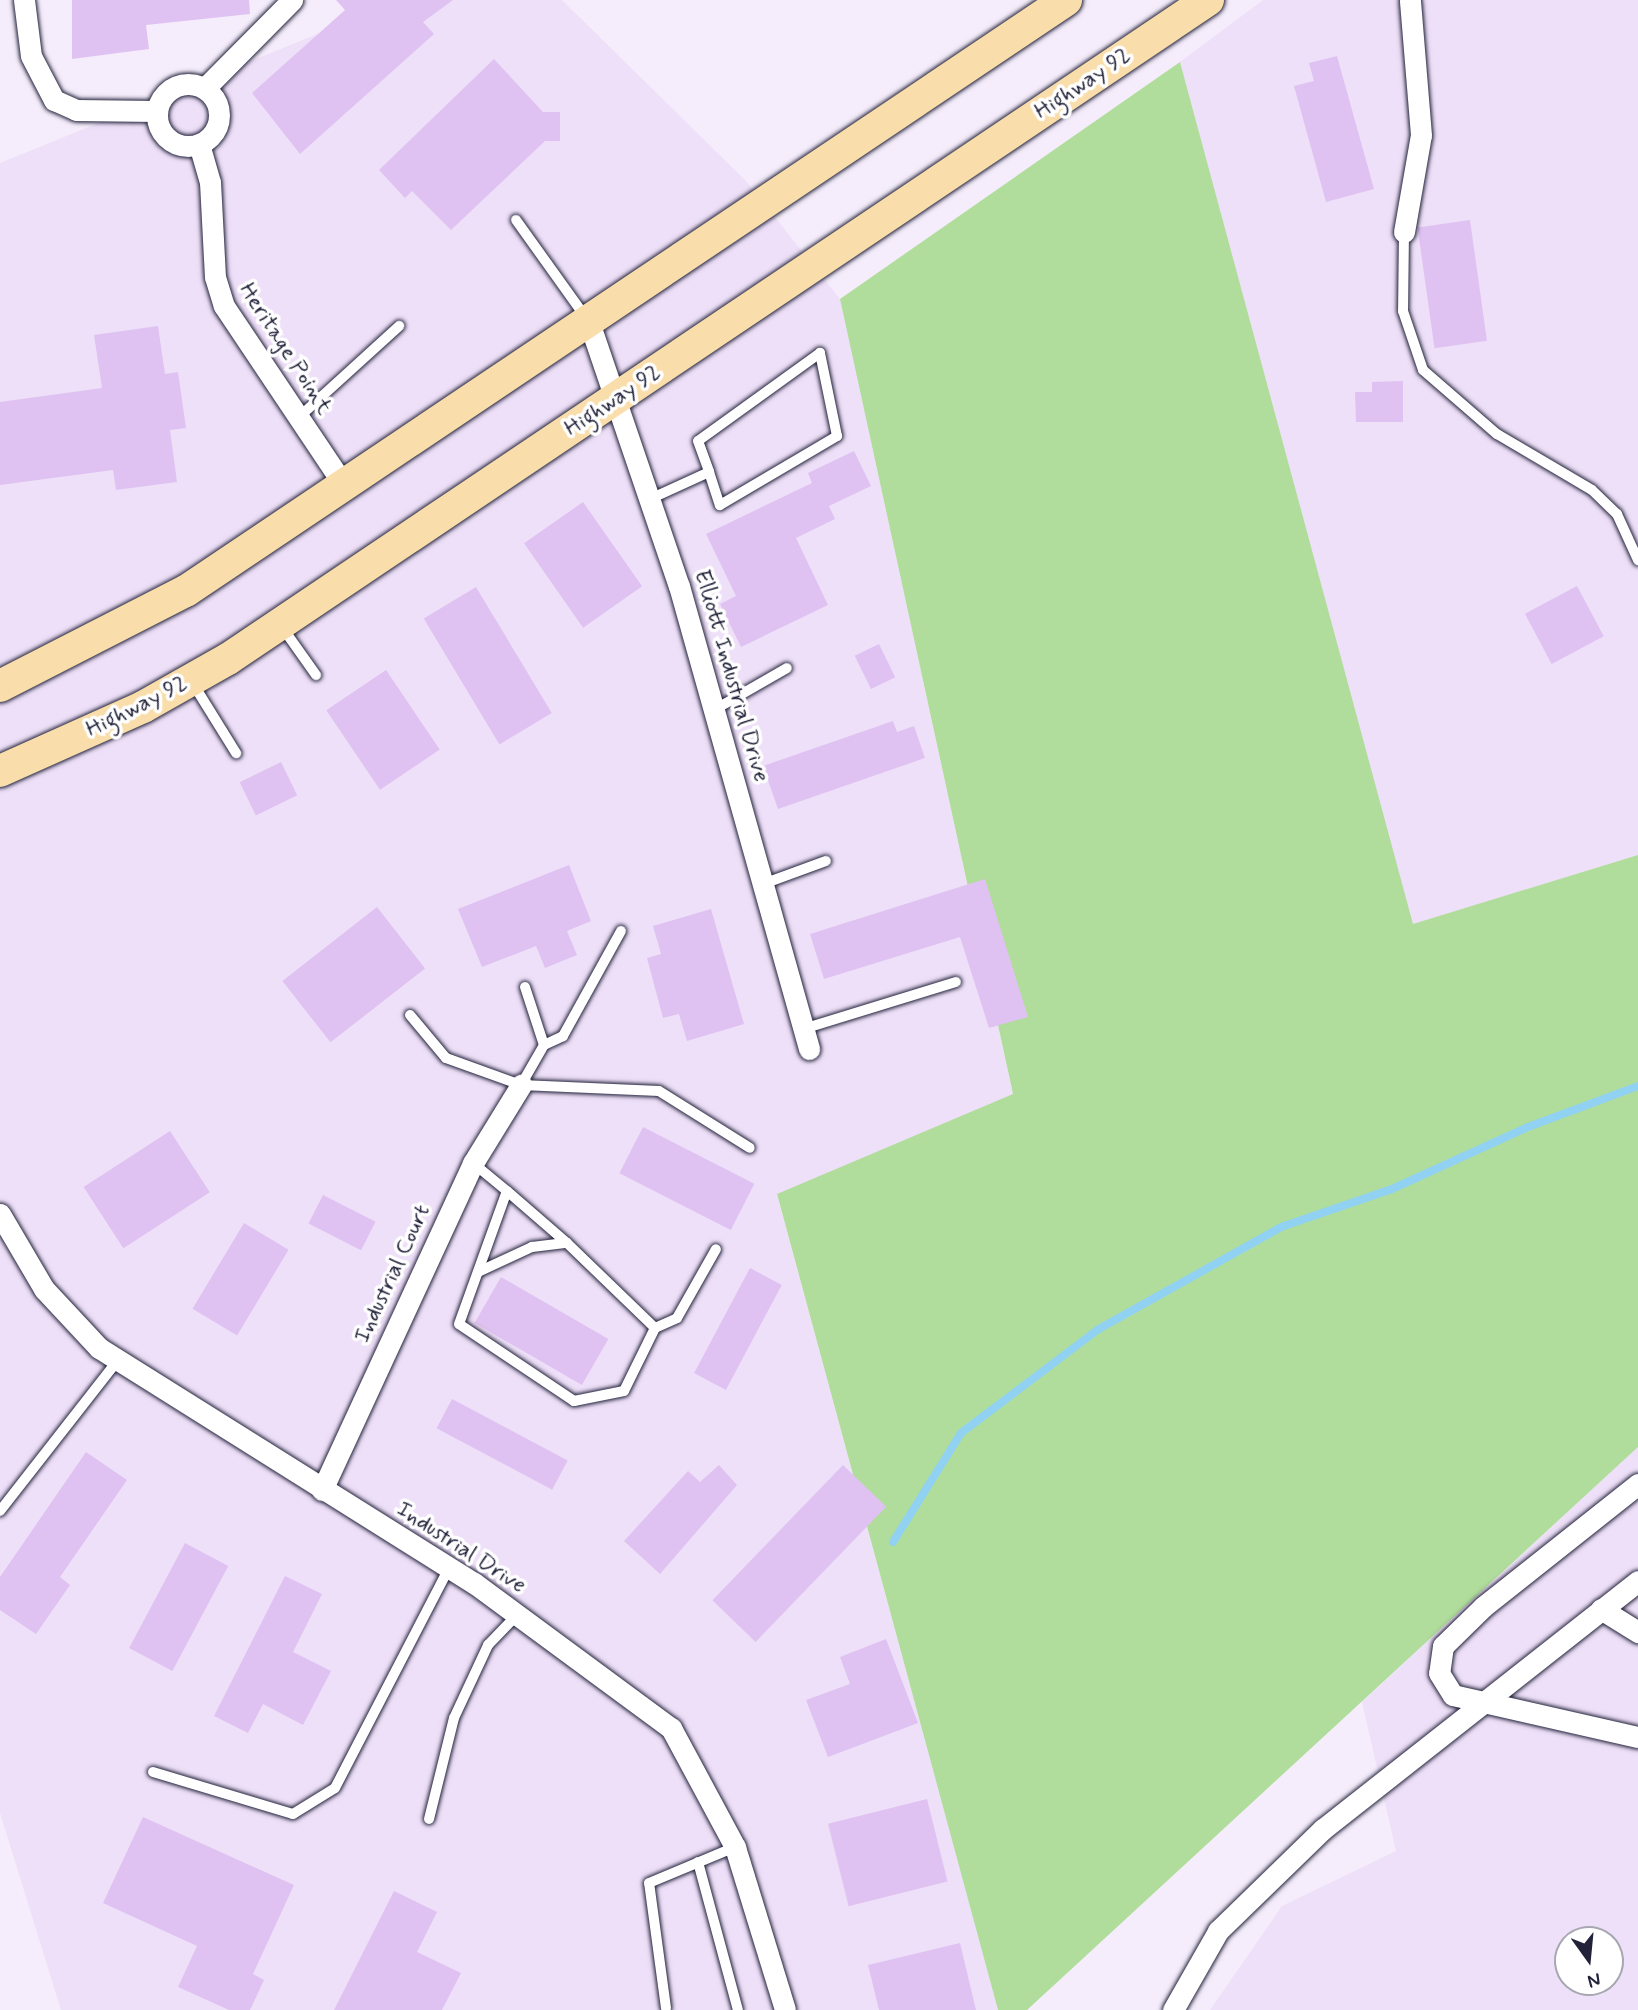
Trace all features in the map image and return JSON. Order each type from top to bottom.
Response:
[{"type":"main road","points":[[0,686],[186,592],[346,488],[1066,0]]},
{"type":"main road","name":"Highway 92","points":[[0,771],[191,680],[280,625],[1208,0]]},
{"type":"street","points":[[24,0],[31,56],[54,100],[76,110],[156,111]]},
{"type":"street","points":[[205,88],[292,0]]},
{"type":"street","points":[[1404,233],[1421,135],[1410,0]]},
{"type":"street","points":[[156,111],[175,85],[205,88]]},
{"type":"street","points":[[156,111],[168,139],[199,144],[214,132],[220,113],[205,88]]},
{"type":"street","name":"Heritage Point","points":[[199,144],[210,182],[215,277],[223,306],[346,488]]},
{"type":"street","name":"Elliott Industrial Drive","points":[[589,322],[650,499],[714,710],[806,1039]]},
{"type":"street","name":"Industrial Court","points":[[322,1490],[473,1163],[521,1085]]},
{"type":"street","name":"Industrial Drive","points":[[0,1214],[44,1289],[117,1361],[449,1568],[671,1728],[735,1847],[785,2010]]},
{"type":"street","points":[[1638,1483],[1443,1646],[1439,1673],[1453,1695],[1482,1704],[1638,1737]]},
{"type":"street","points":[[1173,2010],[1219,1931],[1323,1829],[1638,1581]]},
{"type":"street","points":[[1601,1609],[1638,1632]]},
{"type":"lane","points":[[516,220],[589,322]]},
{"type":"lane","points":[[1404,233],[1403,311],[1423,370],[1497,434],[1592,491],[1617,514],[1638,560]]},
{"type":"lane","points":[[298,418],[399,326]]},
{"type":"lane","points":[[820,354],[837,436],[720,505],[709,472],[698,441],[820,354]]},
{"type":"lane","points":[[650,499],[709,472]]},
{"type":"lane","points":[[280,625],[316,675]]},
{"type":"lane","points":[[714,710],[787,668]]},
{"type":"lane","points":[[191,680],[236,753]]},
{"type":"lane","points":[[763,884],[826,861]]},
{"type":"lane","points":[[521,1085],[544,1045],[563,1035],[621,931]]},
{"type":"lane","points":[[806,1039],[956,982]]},
{"type":"lane","points":[[525,987],[544,1045]]},
{"type":"lane","points":[[410,1015],[446,1058],[521,1085],[659,1091],[750,1148]]},
{"type":"lane","points":[[473,1163],[567,1243],[655,1328]]},
{"type":"lane","points":[[507,1191],[458,1324],[574,1401],[624,1391],[655,1328],[677,1318],[716,1249]]},
{"type":"lane","points":[[478,1272],[532,1247],[567,1243]]},
{"type":"lane","points":[[0,1511],[117,1361]]},
{"type":"lane","points":[[153,1772],[293,1814],[335,1788],[449,1568]]},
{"type":"lane","points":[[429,1819],[454,1718],[488,1645],[517,1615]]},
{"type":"lane","points":[[666,2008],[649,1883],[735,1847]]},
{"type":"lane","points":[[698,1862],[738,2010]]},
{"type":"shaded area","points":[[401,0],[562,0],[746,181],[840,299],[1013,1095],[777,1195],[998,2010],[61,2010],[0,1813],[0,163]]},
{"type":"shaded area","points":[[1263,0],[1638,0],[1638,855],[1413,925],[1180,62]]},
{"type":"shaded area","points":[[1638,1447],[1638,2010],[1210,2010],[1282,1906],[1396,1851],[1362,1702]]},
{"type":"green space","points":[[1180,62],[1413,924],[1638,855],[1638,1447],[1027,2010],[998,2010],[777,1194],[1013,1094],[840,299]]},
{"type":"building","points":[[72,0],[249,0],[250,14],[146,25],[149,49],[72,59]]},
{"type":"building","points":[[336,0],[453,0],[423,22],[434,34],[300,154],[252,93],[345,10]]},
{"type":"building","points":[[1337,56],[1374,189],[1326,202],[1294,86],[1314,81],[1309,63]]},
{"type":"building","points":[[494,59],[543,112],[560,112],[560,141],[545,141],[451,230],[412,191],[405,198],[379,170]]},
{"type":"building","points":[[1470,220],[1487,341],[1434,348],[1418,227]]},
{"type":"building","points":[[158,326],[165,374],[178,372],[186,428],[170,430],[177,482],[116,490],[113,470],[0,485],[0,402],[102,388],[94,335]]},
{"type":"building","points":[[1403,381],[1403,422],[1356,422],[1355,392],[1372,392],[1372,382]]},
{"type":"building","points":[[854,451],[871,486],[829,506],[835,519],[796,538],[828,605],[741,647],[720,604],[736,596],[706,534],[812,483],[808,473]]},
{"type":"building","points":[[583,502],[642,586],[583,628],[524,543]]},
{"type":"building","points":[[1577,586],[1604,636],[1552,664],[1525,614]]},
{"type":"building","points":[[476,587],[552,713],[499,744],[424,618]]},
{"type":"building","points":[[879,644],[895,677],[871,689],[855,656]]},
{"type":"building","points":[[386,670],[440,750],[380,790],[326,710]]},
{"type":"building","points":[[893,721],[897,732],[914,726],[925,758],[778,809],[763,766]]},
{"type":"building","points":[[281,762],[297,795],[256,815],[240,782]]},
{"type":"building","points":[[569,865],[591,921],[567,931],[577,955],[545,968],[536,946],[482,967],[458,909]]},
{"type":"building","points":[[985,879],[1028,1017],[989,1028],[960,937],[824,979],[810,934]]},
{"type":"building","points":[[377,907],[425,968],[330,1042],[282,981]]},
{"type":"building","points":[[711,909],[744,1024],[687,1041],[679,1014],[663,1018],[647,958],[661,954],[653,926]]},
{"type":"building","points":[[643,1127],[754,1184],[731,1230],[619,1173]]},
{"type":"building","points":[[170,1131],[210,1192],[123,1248],[84,1187]]},
{"type":"building","points":[[323,1195],[376,1222],[361,1250],[308,1224]]},
{"type":"building","points":[[244,1223],[289,1250],[237,1335],[192,1309]]},
{"type":"building","points":[[750,1268],[782,1285],[726,1390],[694,1373]]},
{"type":"building","points":[[501,1277],[608,1339],[582,1385],[474,1323]]},
{"type":"building","points":[[452,1399],[568,1461],[552,1490],[437,1428]]},
{"type":"building","points":[[86,1452],[127,1480],[60,1577],[70,1585],[36,1634],[0,1610],[0,1577]]},
{"type":"building","points":[[719,1465],[737,1485],[660,1574],[624,1541],[688,1471],[700,1482]]},
{"type":"building","points":[[843,1465],[886,1507],[756,1642],[712,1600]]},
{"type":"building","points":[[185,1543],[228,1566],[172,1671],[129,1648]]},
{"type":"building","points":[[285,1576],[322,1594],[293,1652],[331,1671],[303,1725],[263,1704],[248,1733],[214,1716]]},
{"type":"building","points":[[886,1639],[918,1723],[828,1757],[806,1700],[850,1684],[840,1657]]},
{"type":"building","points":[[927,1799],[948,1881],[849,1906],[828,1824]]},
{"type":"building","points":[[143,1817],[294,1885],[253,1974],[264,1980],[250,2010],[229,2010],[178,1987],[197,1946],[103,1903]]},
{"type":"building","points":[[394,1891],[437,1912],[417,1952],[461,1973],[442,2010],[334,2010]]},
{"type":"building","points":[[960,1943],[976,2010],[879,2010],[868,1965]]},
{"type":"waterway","points":[[893,1542],[961,1433],[1097,1330],[1281,1227],[1392,1189],[1528,1127],[1638,1086]]}]
